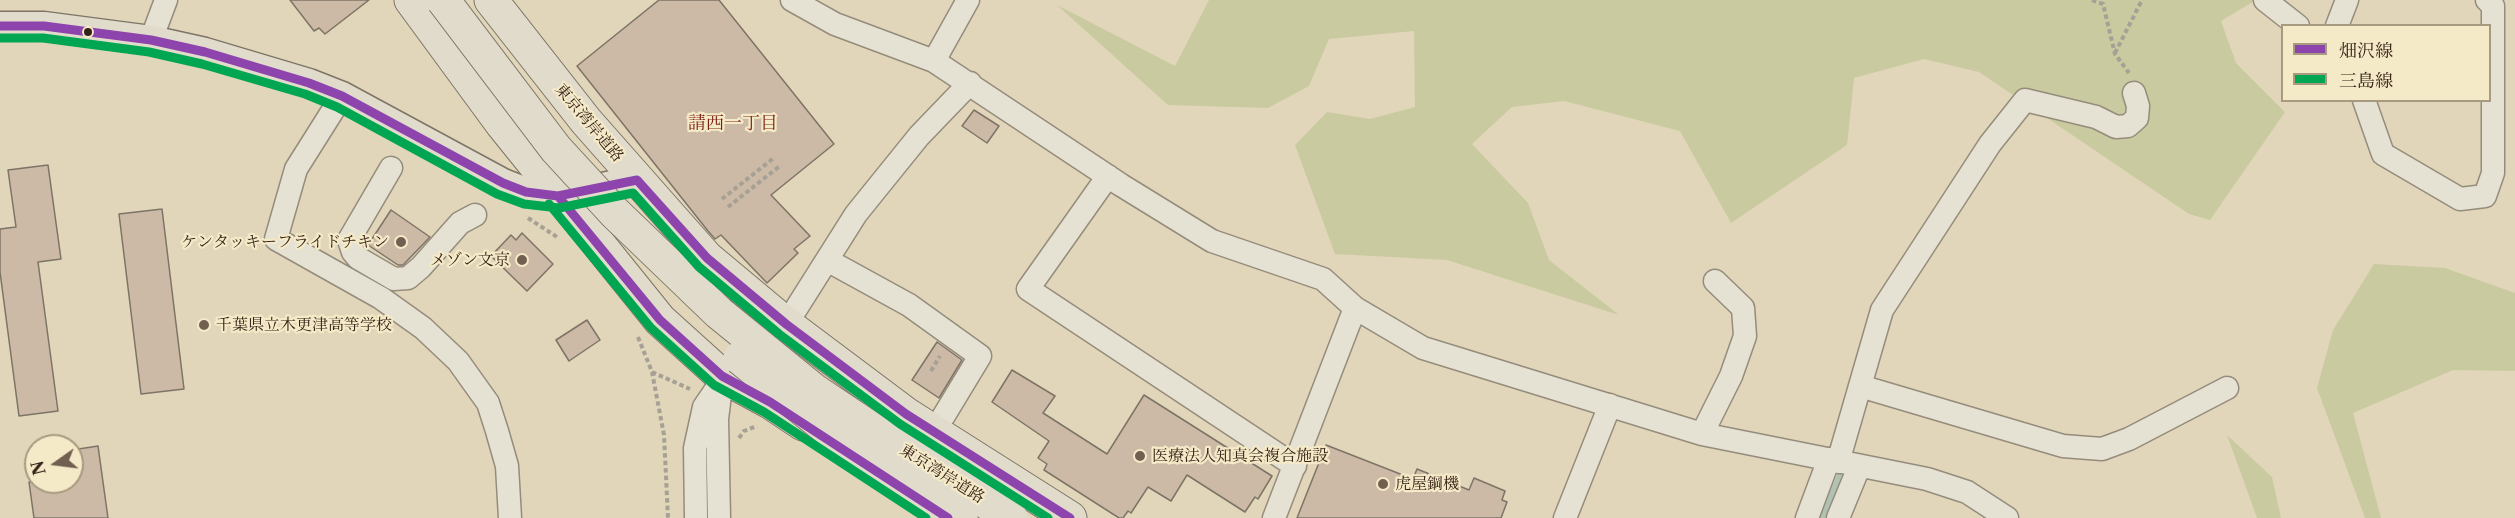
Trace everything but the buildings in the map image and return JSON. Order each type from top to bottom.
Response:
[{"type":"highway","points":[[411,0],[558,196],[660,320],[722,376],[770,402],[948,518]]},
{"type":"highway","name":"東京湾岸道路","points":[[443,0],[556,149],[615,213],[719,313],[815,391],[1011,518]]},
{"type":"highway","name":"東京湾岸道路","points":[[491,0],[586,121],[707,258],[786,324],[934,432],[1070,518]]},
{"type":"highway","points":[[677,272],[689,298],[707,326],[745,362],[847,445],[961,518]]},
{"type":"main road","points":[[0,26],[44,26],[151,40],[226,58],[309,83],[342,96],[502,183],[526,192],[558,196],[637,180]]},
{"type":"street","points":[[151,40],[166,0]]},
{"type":"street","points":[[792,0],[835,24],[934,61],[1108,176],[1212,241],[1323,279],[1355,308],[1424,348],[1702,434],[1927,479],[1967,492],[2007,518]]},
{"type":"street","points":[[934,61],[968,0]]},
{"type":"street","points":[[2265,0],[2295,24]]},
{"type":"street","points":[[2338,24],[2347,0]]},
{"type":"street","points":[[2365,102],[2383,154],[2460,199],[2486,196],[2493,173],[2493,6],[2487,0]]},
{"type":"street","points":[[696,518],[695,448],[704,407],[722,376],[749,347],[786,324],[863,205],[919,136],[970,83]]},
{"type":"street","points":[[1838,518],[1842,463],[1860,386],[1882,310],[1990,144],[2025,100],[2096,117],[2116,127],[2128,126],[2137,118],[2138,106],[2134,93]]},
{"type":"street","points":[[342,96],[296,169],[276,239],[381,298],[423,328],[458,361],[488,403],[507,466],[510,518]]},
{"type":"street","points":[[391,168],[349,240],[358,258],[394,279],[408,278],[421,267],[460,223],[475,215]]},
{"type":"street","points":[[1108,176],[1028,289],[1295,466]]},
{"type":"street","points":[[826,260],[909,305],[980,356],[934,432]]},
{"type":"street","points":[[1702,434],[1731,376],[1745,336],[1743,308],[1715,280]]},
{"type":"street","points":[[1274,518],[1355,308]]},
{"type":"street","points":[[719,518],[717,419],[722,376]]},
{"type":"street","points":[[1860,386],[2063,446],[2102,449],[2129,439],[2227,388]]},
{"type":"street","points":[[1565,518],[1610,405]]},
{"type":"street","points":[[1807,518],[1842,463]]},
{"type":"path","points":[[2092,0],[2103,4],[2115,54],[2129,72],[2134,93]]},
{"type":"path","points":[[2115,54],[2142,0]]},
{"type":"path","points":[[722,199],[775,157]]},
{"type":"path","points":[[729,207],[781,165]]},
{"type":"path","points":[[526,217],[564,242]]},
{"type":"path","points":[[633,328],[652,372],[664,435],[668,518]]},
{"type":"path","points":[[931,371],[940,356]]},
{"type":"path","points":[[734,445],[744,431],[766,422]]},
{"type":"green space","points":[[1209,0],[2256,0],[2221,21],[2236,63],[2285,112],[2210,220],[2189,214],[1979,72],[1924,59],[1854,78],[1847,145],[1731,223],[1680,131],[1564,101],[1512,107],[1472,144],[1528,203],[1549,260],[1619,315],[1447,260],[1335,254],[1295,145],[1327,112],[1370,119],[1415,107],[1414,31],[1329,39],[1309,86],[1268,108],[1168,105],[1057,5],[1175,66]]},
{"type":"green space","points":[[2374,264],[2445,268],[2515,293],[2515,371],[2453,370],[2353,413],[2381,518],[2365,518],[2317,388],[2333,330]]},
{"type":"green space","points":[[2227,435],[2272,477],[2281,518],[2257,518]]},
{"type":"waterway","points":[[1822,518],[1842,471]]},
{"type":"transit line","name":"畑沢線","points":[[0,26],[44,26],[151,40],[205,52],[309,83],[342,96],[503,183],[526,192],[558,196],[637,180],[707,258],[786,324],[906,414],[1070,518]]},
{"type":"transit line","name":"三島線","points":[[0,38],[43,38],[149,52],[202,64],[305,94],[337,107],[497,194],[524,204],[559,208],[633,193],[699,267],[779,334],[900,424],[1048,518]]},
{"type":"transit line","name":"畑沢線","points":[[558,196],[660,320],[722,376],[770,402],[948,518]]},
{"type":"transit line","name":"三島線","points":[[549,204],[651,328],[714,385],[764,412],[926,518]]},
{"type":"place","name":"ケンタッキーフライドチキン","points":[[401,242]]},
{"type":"place","name":"メゾン文京","points":[[522,260]]},
{"type":"place","name":"千葉県立木更津高等学校","points":[[204,325]]},
{"type":"place","name":"医療法人知真会複合施設","points":[[1140,456]]},
{"type":"place","name":"虎屋鋼機","points":[[1383,484]]},
{"type":"district","name":"請西一丁目","points":[[733,124]]}]
